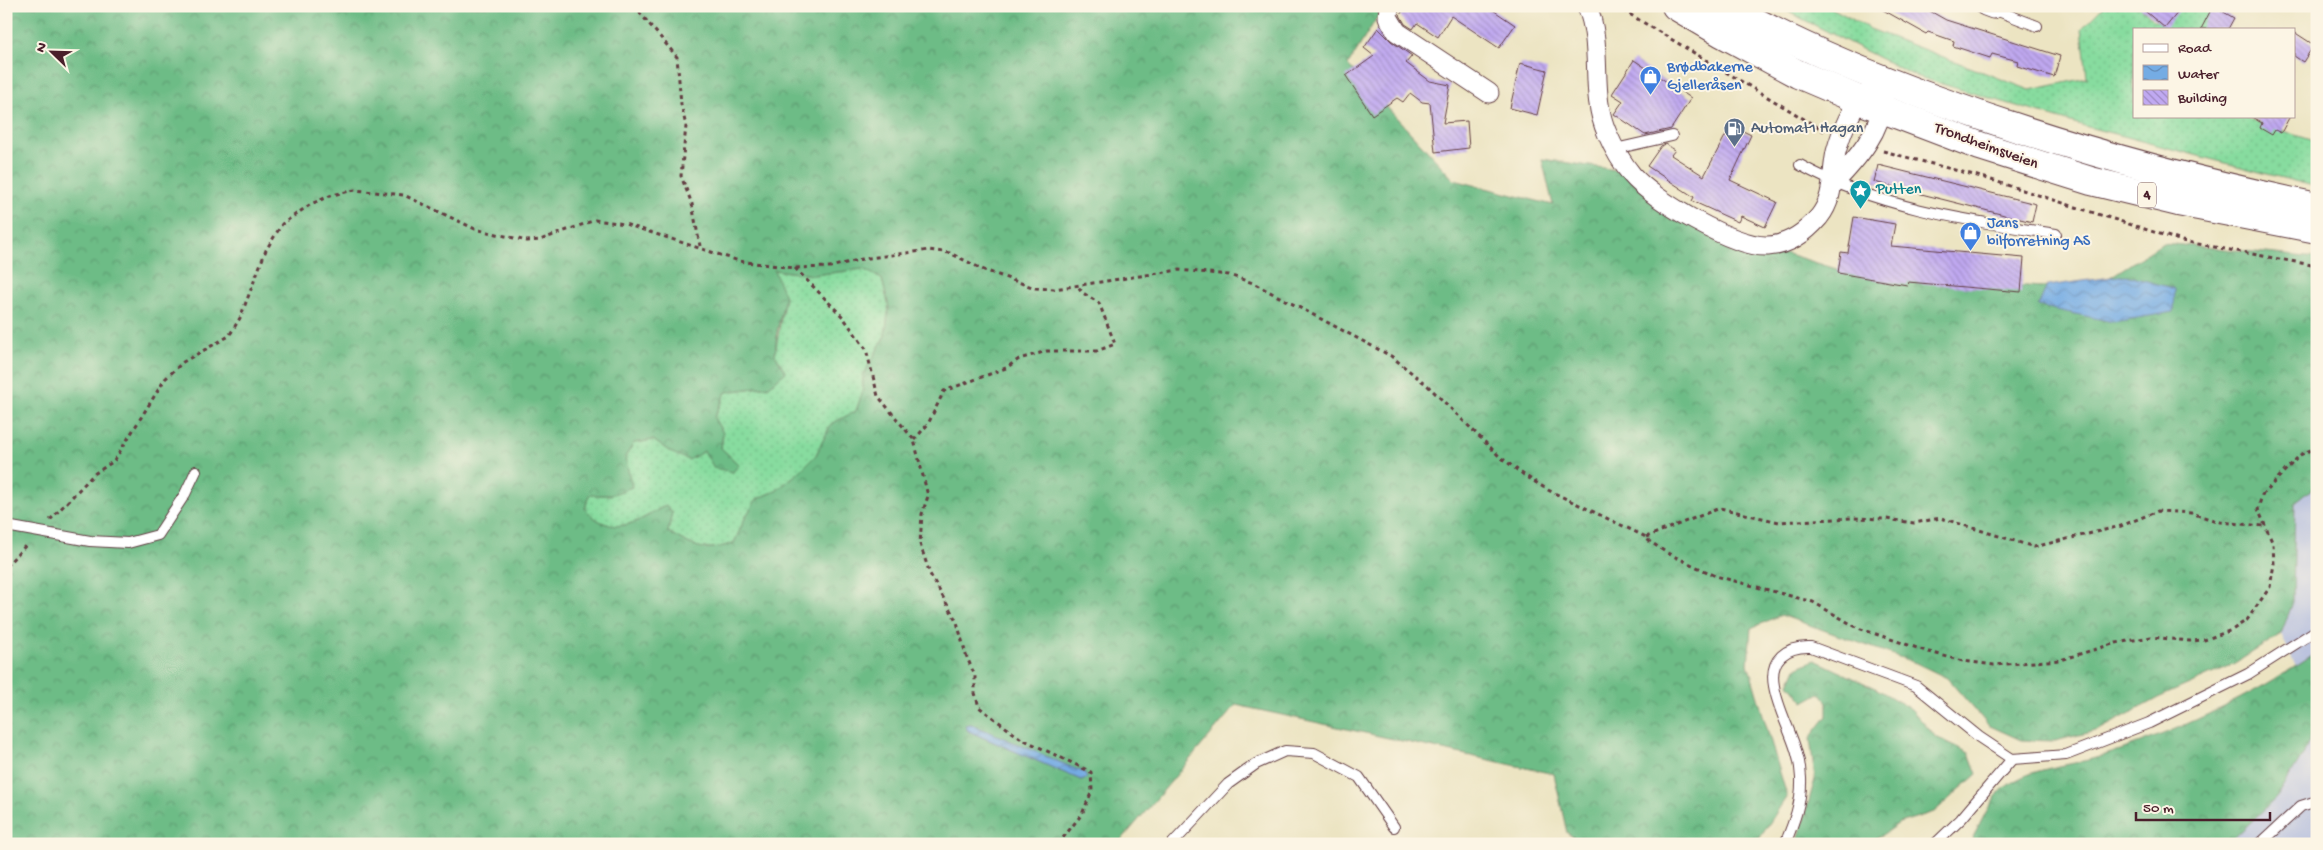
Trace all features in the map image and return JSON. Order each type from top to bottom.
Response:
[{"type":"highway","name":"Trondheimsveien","points":[[1676,6],[1790,69],[1871,104],[1980,146],[2091,181],[2214,210],[2317,230]]},
{"type":"highway","name":"Trondheimsveien","points":[[1726,6],[1810,49],[1885,81],[2016,128],[2088,150],[2239,190],[2317,207]]},
{"type":"street","points":[[1389,6],[1388,17],[1397,32],[1489,93]]},
{"type":"street","points":[[1587,6],[1594,30],[1600,110],[1606,132],[1633,176],[1661,200],[1733,238],[1755,244],[1767,246],[1783,243],[1807,228],[1828,204],[1834,183],[1836,153],[1885,81]]},
{"type":"street","points":[[1834,183],[1854,161],[1875,129],[1871,104]]},
{"type":"lane","points":[[1991,7],[2037,26]]},
{"type":"lane","points":[[1615,149],[1672,136]]},
{"type":"lane","points":[[1800,165],[1834,183],[1864,194],[1938,213],[2056,234]]},
{"type":"lane","points":[[6,526],[90,541],[128,543],[158,535],[185,494],[196,471]]},
{"type":"lane","points":[[1785,844],[1798,809],[1801,778],[1796,750],[1774,686],[1774,667],[1784,653],[1796,646],[1819,649],[1916,686],[1979,737],[2012,759],[2066,755],[2149,723],[2248,674],[2317,630]]},
{"type":"lane","points":[[1172,844],[1228,784],[1256,764],[1285,751],[1314,753],[1359,777],[1394,826]]},
{"type":"lane","points":[[1935,844],[1961,819],[2012,759]]},
{"type":"lane","points":[[2260,844],[2301,806],[2317,801]]},
{"type":"path","points":[[634,6],[677,57],[681,104],[686,126],[681,176],[692,204],[700,246]]},
{"type":"path","points":[[1616,6],[1828,133]]},
{"type":"path","points":[[1882,151],[1986,178],[2182,241],[2317,266]]},
{"type":"path","points":[[6,566],[94,474],[114,461],[165,379],[183,362],[229,336],[240,318],[266,250],[282,224],[311,204],[355,190],[404,195],[475,229],[527,241],[540,240],[594,220],[625,224],[700,246],[739,260],[794,268],[830,267],[862,259],[929,250],[950,254],[984,270],[1035,288],[1054,289],[1179,270],[1221,274],[1253,283],[1391,356],[1428,386],[1499,456],[1548,490],[1646,536],[1649,541],[1667,553],[1716,576],[1813,602],[1858,628],[1929,652],[1963,661],[1994,665],[2060,660],[2116,643],[2151,637],[2190,641],[2204,640],[2232,630],[2247,620],[2270,587],[2274,564],[2273,544],[2258,509],[2262,495],[2300,455],[2317,447]]},
{"type":"path","points":[[794,268],[843,317],[866,349],[878,396],[914,440],[928,496],[922,514],[920,544],[930,574],[957,622],[966,656],[975,676],[974,693],[979,706],[1020,738],[1091,772],[1092,791],[1082,814],[1058,844]]},
{"type":"path","points":[[914,440],[928,424],[944,391],[1006,368],[1020,359],[1047,351],[1097,351],[1115,344],[1099,303],[1083,293],[1077,284]]},
{"type":"path","points":[[1646,536],[1720,508],[1779,522],[1852,518],[1886,519],[1914,523],[1941,518],[2034,547],[2121,526],[2158,511],[2191,513],[2220,522],[2264,526]]},
{"type":"shaded area","points":[[2317,485],[2317,652],[2296,667],[2281,634],[2293,601],[2295,502]]},
{"type":"shaded area","points":[[2317,723],[2317,844],[2222,844],[2233,839],[2302,755]]},
{"type":"green space","points":[[6,6],[1384,6],[1348,65],[1454,180],[1553,205],[1542,159],[1617,170],[1752,243],[1856,275],[2090,290],[2163,243],[2317,258],[2317,485],[2295,502],[2293,602],[2281,634],[2234,664],[2158,698],[2099,730],[2055,741],[2021,740],[1988,725],[1947,678],[1916,663],[1781,615],[1751,628],[1748,664],[1787,796],[1756,844],[1585,844],[1567,833],[1554,774],[1236,705],[1118,844],[6,844]],"holes":[[[863,269],[882,279],[889,307],[885,336],[863,376],[863,391],[856,411],[831,424],[816,455],[799,472],[776,491],[757,499],[746,516],[734,543],[715,548],[700,547],[668,532],[672,512],[666,505],[635,522],[615,526],[605,524],[585,509],[589,495],[611,495],[632,487],[625,457],[634,443],[653,440],[672,453],[689,460],[704,451],[714,468],[733,472],[739,465],[721,448],[723,433],[714,418],[726,392],[769,386],[786,372],[775,355],[777,332],[785,297],[774,270],[813,275]],[[971,724],[1085,773],[1087,778],[1081,780],[968,731],[965,725]]]},
{"type":"green space","points":[[1777,6],[1828,6],[1870,29],[2030,90],[2087,78],[2082,28],[2104,6],[2139,6],[2155,22],[2169,6],[2217,6],[2204,28],[2133,28],[2133,118],[2245,118],[2317,142],[2317,187],[2088,127],[1915,76]]},
{"type":"green space","points":[[863,269],[882,279],[889,307],[885,336],[863,376],[863,391],[856,411],[831,424],[816,455],[799,472],[776,491],[757,499],[746,516],[734,543],[715,548],[700,547],[668,532],[672,512],[666,505],[634,522],[615,526],[605,524],[585,509],[589,495],[611,495],[625,457],[633,443],[653,440],[672,453],[704,450],[739,465],[721,448],[723,433],[714,418],[726,392],[769,386],[785,297],[773,270],[813,275]]},
{"type":"green space","points":[[2317,652],[2317,723],[2303,755],[2277,797],[2233,839],[2222,844],[1971,844],[1992,802],[2000,792],[2022,777],[2099,757],[2184,725],[2240,698]]},
{"type":"green space","points":[[1815,660],[1877,689],[1911,709],[1936,737],[1969,753],[1977,774],[1934,812],[1899,823],[1869,844],[1797,844],[1815,779],[1810,738],[1827,716],[1827,702],[1820,693],[1804,702],[1789,684],[1796,668]]},
{"type":"water","points":[[2126,275],[2175,289],[2174,312],[2113,322],[2038,306],[2047,286]]},
{"type":"water","points":[[971,724],[1085,773],[1087,778],[1081,780],[968,731],[965,725]]},
{"type":"building","points":[[1406,6],[1487,6],[1515,25],[1499,48],[1451,16],[1438,37],[1417,23],[1413,29],[1405,24],[1400,15]]},
{"type":"building","points":[[1876,6],[1921,6],[1946,20],[2060,56],[2054,77],[2017,66],[2018,61],[1992,54],[1990,58],[1953,46],[1954,41],[1928,32],[1926,34]]},
{"type":"building","points":[[2139,6],[2183,6],[2165,28]]},
{"type":"building","points":[[2213,6],[2234,18],[2229,28],[2202,28]]},
{"type":"building","points":[[1378,28],[1391,41],[1412,56],[1406,63],[1430,81],[1450,85],[1443,123],[1467,121],[1469,148],[1435,152],[1430,103],[1422,102],[1410,93],[1403,102],[1397,98],[1372,115],[1346,76],[1374,56],[1364,48]]},
{"type":"building","points":[[2296,33],[2314,45],[2303,62],[2296,57]]},
{"type":"building","name":"Brødbakerne Gjelleråsen","points":[[1634,60],[1691,98],[1671,129],[1645,135],[1614,114],[1623,101],[1612,94]]},
{"type":"building","points":[[1520,63],[1547,70],[1537,115],[1510,108]]},
{"type":"building","points":[[2253,118],[2289,118],[2281,133],[2275,130],[2272,135],[2260,128],[2262,123]]},
{"type":"building","points":[[1731,125],[1751,135],[1730,180],[1777,202],[1765,227],[1741,216],[1738,222],[1692,201],[1694,197],[1647,166],[1661,146],[1666,144],[1675,150],[1671,155],[1704,176]]},
{"type":"building","points":[[1878,165],[2036,204],[2032,222],[1874,182]]},
{"type":"building","points":[[1854,217],[1895,224],[1891,246],[2024,258],[2021,292],[1908,282],[1907,285],[1838,273],[1841,252],[1848,253]]},
{"type":"place","name":"Brødbakerne Gjelleråsen","points":[[1651,96]]},
{"type":"place","name":"Automat1 Hagan","points":[[1735,148]]},
{"type":"place","name":"Putten","points":[[1860,209]]},
{"type":"place","name":"Jans bilforretning AS","points":[[1971,252]]}]
